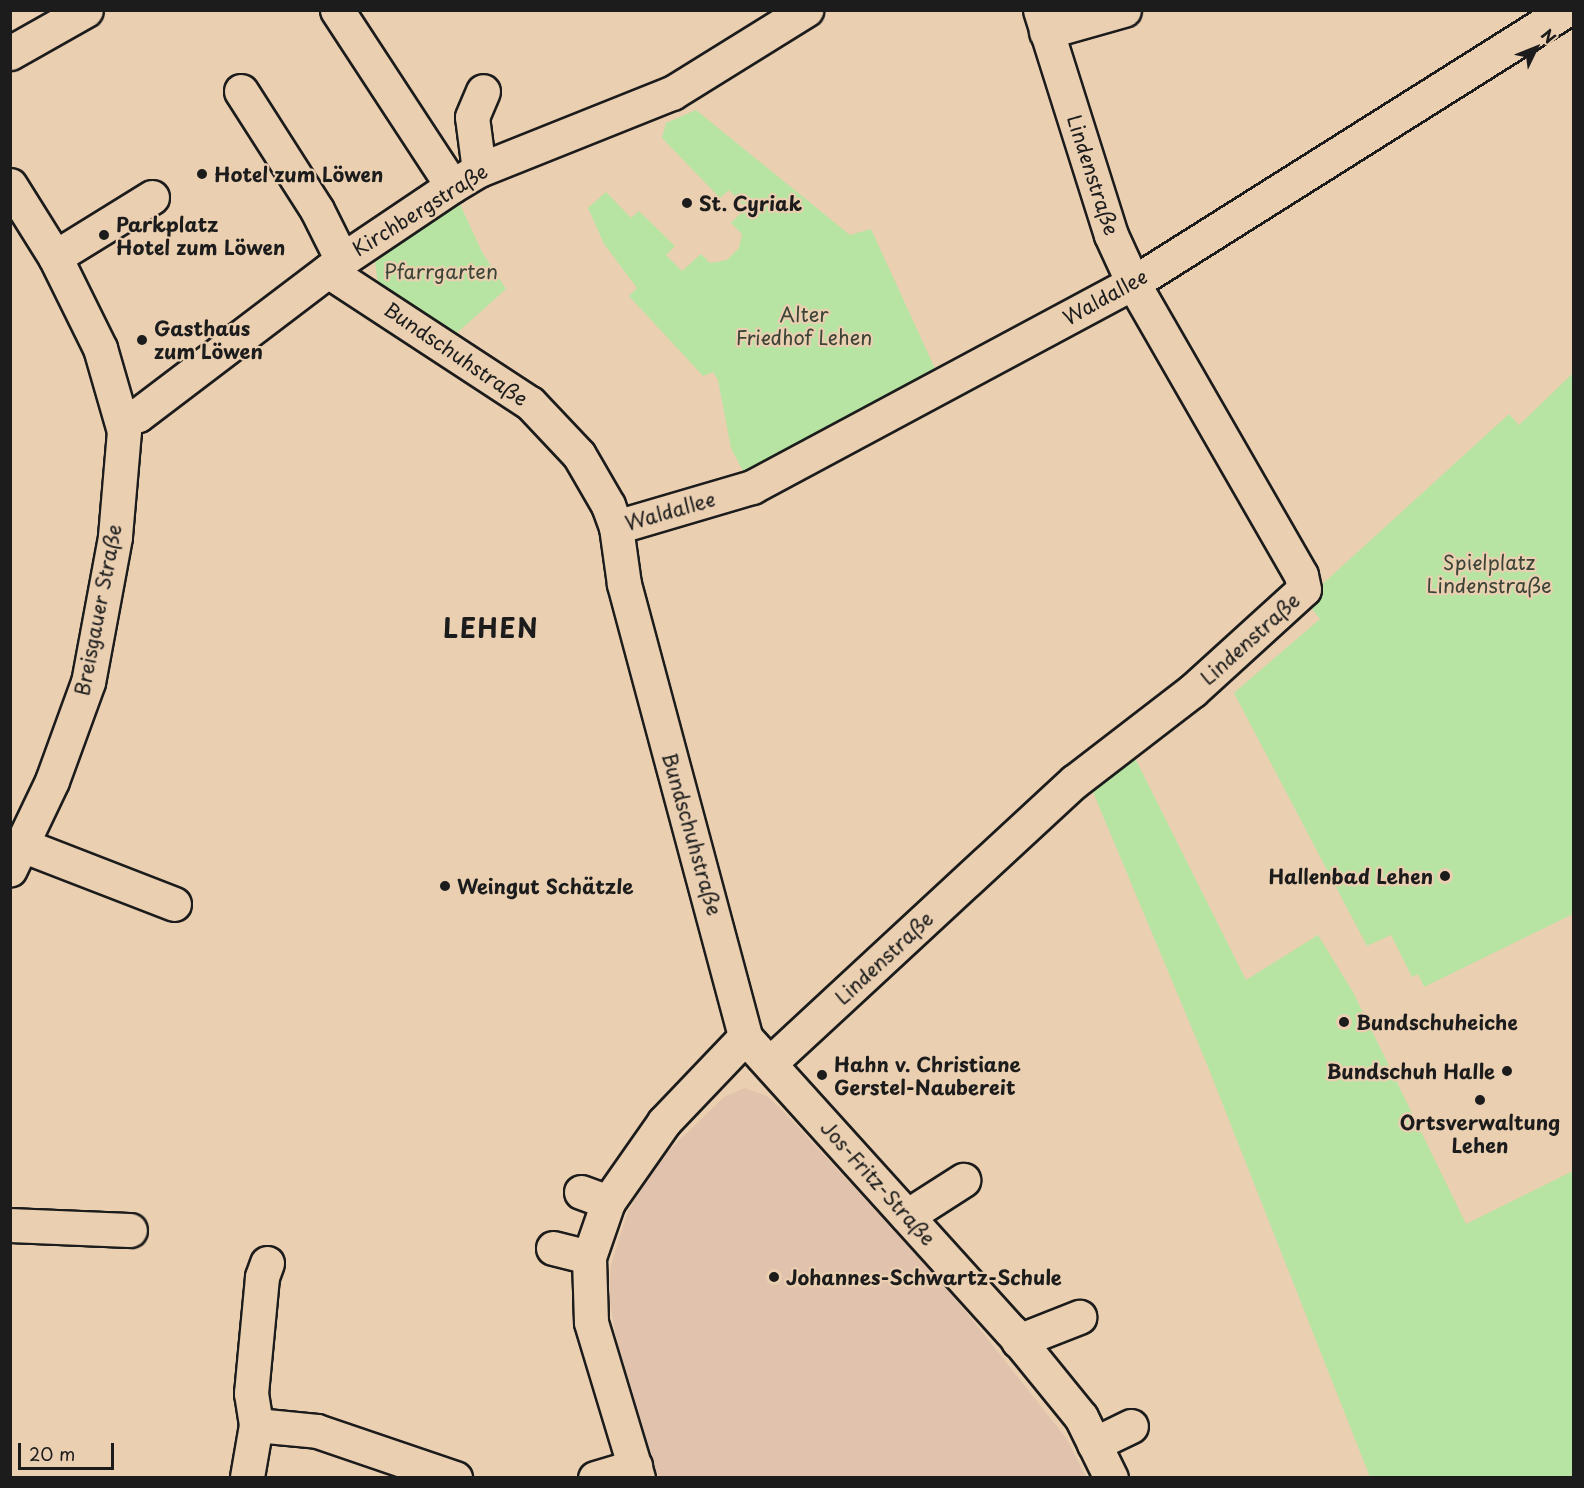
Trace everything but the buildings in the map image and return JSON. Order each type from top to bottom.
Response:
[{"type":"street","points":[[10,53],[87,10]]},
{"type":"street","points":[[337,10],[465,178]]},
{"type":"street","name":"Kirchbergstraße","points":[[123,416],[138,415],[335,265],[465,178],[672,93],[806,10]]},
{"type":"street","points":[[1043,21],[1124,10]]},
{"type":"street","name":"Waldallee","points":[[616,527],[752,487],[1133,283],[1566,10]]},
{"type":"street","name":"Lindenstraße","points":[[770,1063],[1075,781],[1192,691],[1304,589],[1301,575],[1133,283],[1112,236],[1043,21]]},
{"type":"street","points":[[241,91],[317,210],[335,265]]},
{"type":"street","points":[[465,178],[472,117],[483,91]]},
{"type":"street","name":"Breisgauer Straße","points":[[10,185],[55,257],[100,348],[123,416],[115,537],[88,682],[52,781],[16,857]]},
{"type":"street","points":[[55,257],[152,198]]},
{"type":"street","name":"Bundschuhstraße","points":[[335,265],[530,403],[579,455],[608,505],[616,527],[624,584],[745,1037]]},
{"type":"street","points":[[16,857],[174,904]]},
{"type":"street","points":[[595,1478],[637,1472],[591,1322],[589,1257],[595,1197],[745,1037]]},
{"type":"street","name":"Jos-Fritz-Straße","points":[[745,1037],[1026,1349],[1081,1417],[1111,1478]]},
{"type":"street","points":[[907,1216],[963,1180]]},
{"type":"street","points":[[10,1226],[130,1230]]},
{"type":"street","points":[[553,1248],[589,1257]]},
{"type":"street","points":[[247,1477],[256,1425],[250,1392],[262,1278],[267,1263]]},
{"type":"street","points":[[1026,1349],[1077,1329]]},
{"type":"street","points":[[256,1425],[317,1431],[454,1478]]},
{"type":"street","points":[[1094,1444],[1131,1426]]},
{"type":"shaded area","name":"Johannes-Schwartz-Schule","points":[[745,1088],[767,1096],[785,1113],[948,1289],[1066,1438],[1086,1477],[659,1478],[622,1373],[609,1297],[611,1265],[628,1211],[658,1161],[724,1097]]},
{"type":"green space","name":"Alter Friedhof Lehen","points":[[696,110],[850,235],[871,229],[937,373],[744,473],[731,448],[718,380],[713,372],[703,376],[629,296],[637,288],[604,244],[588,208],[606,192],[631,218],[639,211],[675,246],[666,255],[682,271],[701,254],[710,263],[727,260],[739,248],[742,234],[731,223],[746,208],[729,190],[720,198],[662,138],[666,123]]},
{"type":"green space","name":"Pfarrgarten","points":[[459,202],[482,252],[506,289],[457,333],[378,284],[375,262]]},
{"type":"green space","name":"Spielplatz Lindenstraße","points":[[1573,373],[1573,914],[1424,987],[1418,974],[1412,977],[1391,935],[1367,946],[1234,693],[1320,619],[1305,600],[1509,414],[1519,425]]},
{"type":"green space","points":[[1134,756],[1246,980],[1318,935],[1353,992],[1466,1224],[1573,1171],[1573,1477],[1370,1477],[1206,1062],[1093,792]]},
{"type":"place","name":"Hotel zum Löwen","points":[[202,174]]},
{"type":"place","name":"St. Cyriak","points":[[687,203]]},
{"type":"place","name":"Parkplatz Hotel zum Löwen","points":[[104,235]]},
{"type":"place","name":"Gasthaus zum Löwen","points":[[142,340]]},
{"type":"place","name":"Hallenbad Lehen","points":[[1445,876]]},
{"type":"place","name":"Weingut Schätzle","points":[[445,886]]},
{"type":"place","name":"Bundschuheiche","points":[[1344,1022]]},
{"type":"place","name":"Bundschuh Halle","points":[[1507,1071]]},
{"type":"place","name":"Hahn v. Christiane Gerstel-Naubereit","points":[[822,1075]]},
{"type":"place","name":"Ortsverwaltung Lehen","points":[[1480,1100]]},
{"type":"place","name":"Johannes-Schwartz-Schule","points":[[774,1277]]},
{"type":"district","name":"LEHEN","points":[[491,628]]}]
